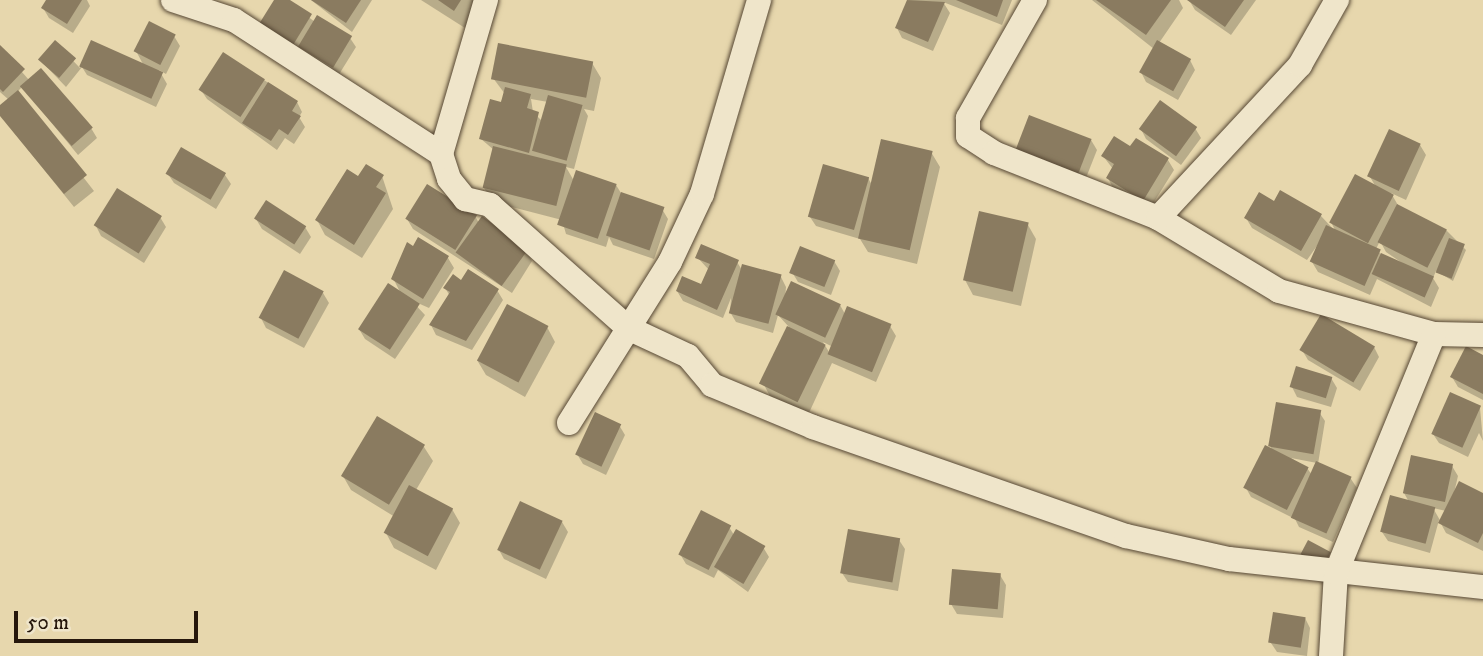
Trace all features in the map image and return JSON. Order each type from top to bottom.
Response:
[{"type":"street","points":[[173,0],[236,10],[441,154]]},
{"type":"street","points":[[486,0],[441,154],[449,179],[465,199],[490,205],[628,328],[688,356],[712,385],[813,427],[1126,536],[1229,559],[1336,573],[1483,587]]},
{"type":"street","points":[[569,423],[670,262],[702,194],[759,0]]},
{"type":"street","points":[[1035,0],[968,118],[968,135],[993,153],[1158,218],[1279,291],[1434,334],[1483,335]]},
{"type":"street","points":[[1158,218],[1300,65],[1337,0]]},
{"type":"street","points":[[1331,656],[1336,573],[1434,334]]},
{"type":"building","points":[[46,0],[82,0],[67,24],[41,8]]},
{"type":"building","points":[[274,0],[290,0],[312,14],[293,45],[259,24]]},
{"type":"building","points":[[311,0],[361,0],[346,23]]},
{"type":"building","points":[[438,0],[461,0],[454,11]]},
{"type":"building","points":[[907,0],[945,2],[928,42],[895,28]]},
{"type":"building","points":[[956,0],[1003,0],[997,17]]},
{"type":"building","points":[[1096,0],[1171,0],[1146,35]]},
{"type":"building","points":[[1187,0],[1244,0],[1225,27]]},
{"type":"building","points":[[317,15],[352,36],[333,68],[298,47]]},
{"type":"building","points":[[149,21],[176,35],[160,65],[134,51]]},
{"type":"building","points":[[55,40],[76,58],[59,78],[38,60]]},
{"type":"building","points":[[91,40],[163,72],[151,99],[79,66]]},
{"type":"building","points":[[1157,40],[1191,59],[1173,91],[1139,72]]},
{"type":"building","points":[[498,43],[593,62],[586,98],[491,79]]},
{"type":"building","points":[[0,45],[25,69],[3,92],[0,89]]},
{"type":"building","points":[[223,52],[265,79],[240,117],[198,90]]},
{"type":"building","points":[[41,68],[93,128],[72,146],[20,86]]},
{"type":"building","points":[[268,82],[298,101],[292,111],[301,116],[288,135],[279,129],[271,141],[242,123]]},
{"type":"building","points":[[505,87],[531,94],[527,108],[539,112],[529,153],[479,139],[490,99],[501,102]]},
{"type":"building","points":[[18,90],[87,175],[64,194],[0,116],[0,105]]},
{"type":"building","points":[[548,95],[583,105],[567,161],[532,151]]},
{"type":"building","points":[[1160,100],[1197,127],[1176,156],[1139,129]]},
{"type":"building","points":[[1029,115],[1092,139],[1078,175],[1015,151]]},
{"type":"building","points":[[1389,129],[1421,144],[1399,191],[1367,176]]},
{"type":"building","points":[[1114,136],[1130,146],[1136,138],[1169,158],[1143,201],[1106,178],[1114,164],[1101,156]]},
{"type":"building","points":[[881,139],[933,151],[910,250],[858,238]]},
{"type":"building","points":[[493,146],[567,164],[556,206],[483,188]]},
{"type":"building","points":[[181,147],[226,173],[211,200],[166,174]]},
{"type":"building","points":[[366,164],[384,175],[376,187],[386,193],[354,245],[315,220],[347,169],[358,176]]},
{"type":"building","points":[[823,164],[869,177],[854,230],[808,217]]},
{"type":"building","points":[[576,170],[617,184],[598,239],[557,225]]},
{"type":"building","points":[[1355,174],[1394,195],[1368,243],[1329,223]]},
{"type":"building","points":[[427,184],[477,215],[455,250],[405,219]]},
{"type":"building","points":[[117,188],[162,216],[139,253],[94,225]]},
{"type":"building","points":[[1280,190],[1322,214],[1301,251],[1244,218],[1259,192],[1274,201]]},
{"type":"building","points":[[621,192],[664,207],[650,250],[606,235]]},
{"type":"building","points":[[266,200],[306,226],[294,245],[254,218]]},
{"type":"building","points":[[1397,204],[1447,229],[1427,268],[1377,242]]},
{"type":"building","points":[[979,211],[1029,222],[1013,292],[963,280]]},
{"type":"building","points":[[482,216],[528,250],[502,286],[456,252]]},
{"type":"building","points":[[1326,225],[1381,249],[1365,286],[1310,262]]},
{"type":"building","points":[[418,237],[449,256],[423,299],[391,279],[407,242],[413,246]]},
{"type":"building","points":[[1449,238],[1465,244],[1452,279],[1436,273]]},
{"type":"building","points":[[701,244],[739,260],[717,310],[676,291],[682,276],[701,284],[710,264],[695,258]]},
{"type":"building","points":[[800,246],[835,260],[824,287],[789,273]]},
{"type":"building","points":[[1381,253],[1434,277],[1425,298],[1372,274]]},
{"type":"building","points":[[742,264],[782,275],[768,324],[729,313]]},
{"type":"building","points":[[468,269],[499,289],[466,341],[429,325],[450,292],[443,288],[453,274],[461,280]]},
{"type":"building","points":[[284,270],[324,291],[298,339],[259,318]]},
{"type":"building","points":[[791,281],[841,304],[825,338],[775,315]]},
{"type":"building","points":[[388,283],[420,304],[390,350],[358,329]]},
{"type":"building","points":[[507,304],[548,326],[518,383],[477,361]]},
{"type":"building","points":[[847,306],[892,324],[872,372],[828,354]]},
{"type":"building","points":[[1321,314],[1375,346],[1353,382],[1299,350]]},
{"type":"building","points":[[787,326],[826,345],[798,402],[759,384]]},
{"type":"building","points":[[1466,346],[1483,355],[1483,394],[1450,377]]},
{"type":"building","points":[[1296,366],[1332,377],[1326,398],[1290,387]]},
{"type":"building","points":[[1450,392],[1481,406],[1462,448],[1431,434]]},
{"type":"building","points":[[1276,402],[1321,410],[1313,454],[1268,446]]},
{"type":"building","points":[[595,412],[621,424],[601,467],[575,455]]},
{"type":"building","points":[[377,416],[425,445],[389,505],[341,476]]},
{"type":"building","points":[[1265,445],[1309,467],[1287,510],[1243,488]]},
{"type":"building","points":[[1411,455],[1453,464],[1445,502],[1403,493]]},
{"type":"building","points":[[1316,461],[1352,477],[1326,534],[1291,518]]},
{"type":"building","points":[[1459,481],[1483,493],[1483,533],[1478,543],[1438,523]]},
{"type":"building","points":[[409,485],[453,508],[428,556],[384,533]]},
{"type":"building","points":[[1390,495],[1435,507],[1426,544],[1380,532]]},
{"type":"building","points":[[520,501],[563,521],[540,570],[497,550]]},
{"type":"building","points":[[701,510],[731,525],[709,570],[678,555]]},
{"type":"building","points":[[736,529],[765,546],[743,584],[714,567]]},
{"type":"building","points":[[848,529],[900,538],[892,583],[840,573]]},
{"type":"building","points":[[1308,540],[1331,552],[1323,566],[1300,554]]},
{"type":"building","points":[[952,569],[1001,573],[998,609],[949,605]]},
{"type":"building","points":[[1273,612],[1306,617],[1301,648],[1268,643]]}]
